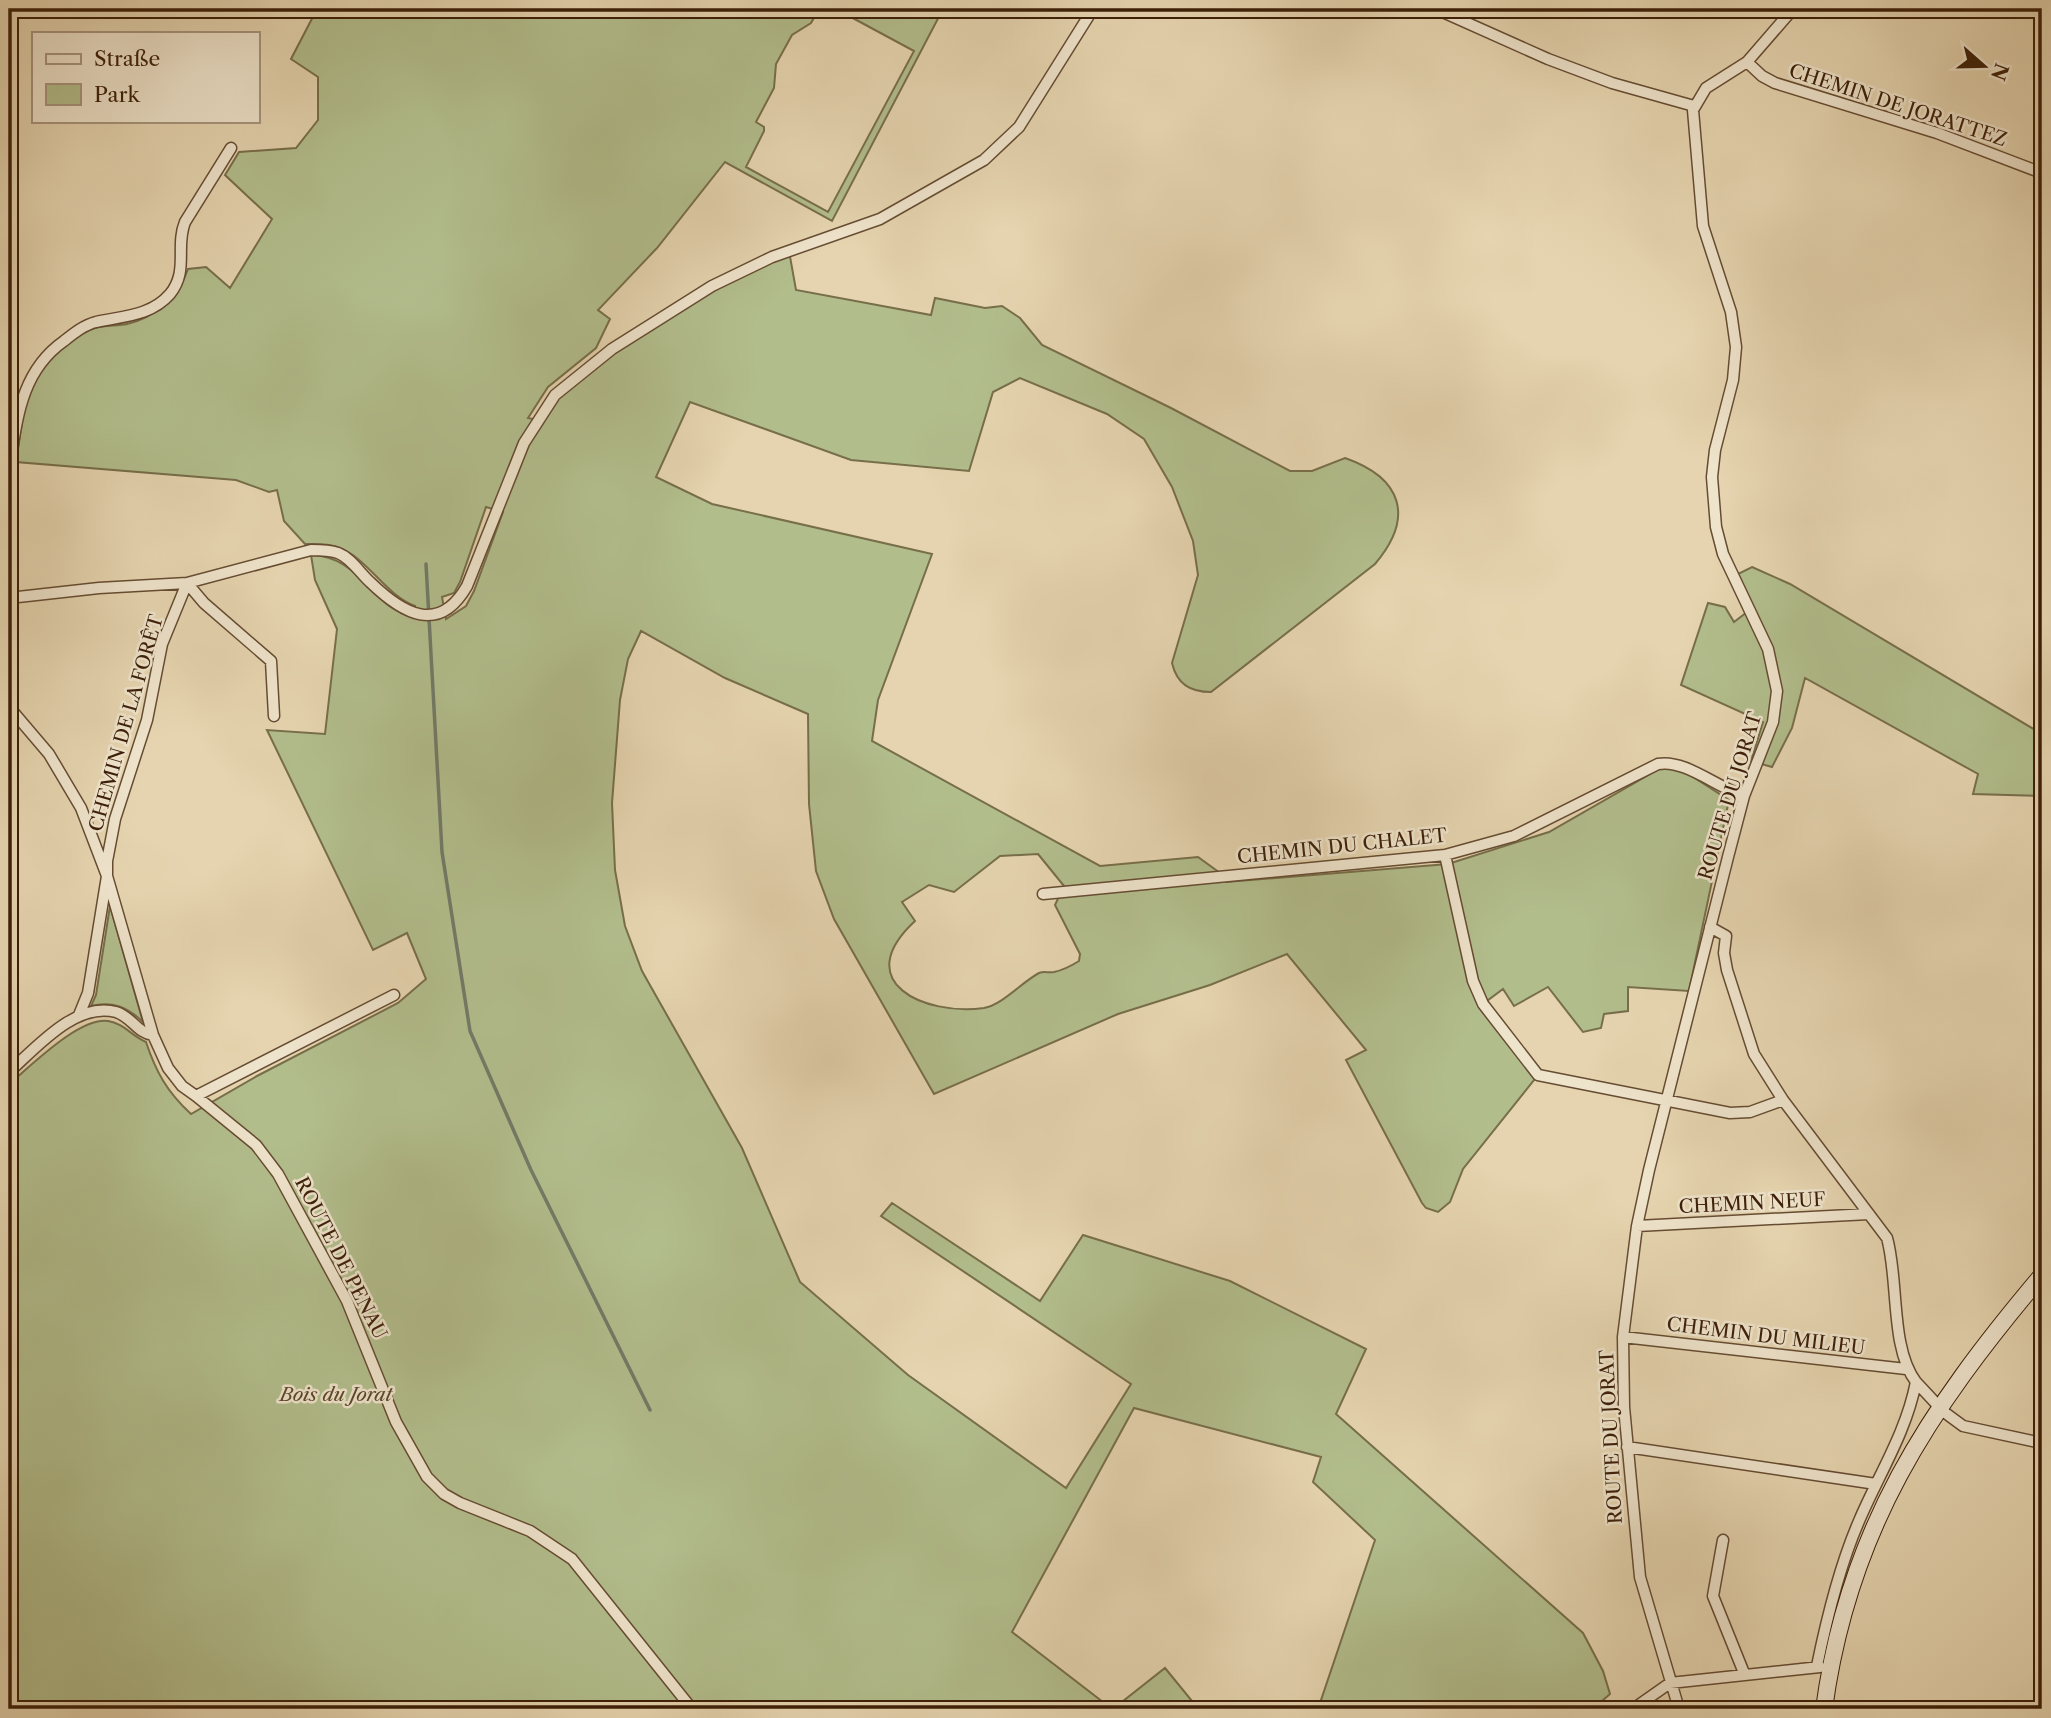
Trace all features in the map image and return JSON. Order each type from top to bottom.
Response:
[{"type":"main road","points":[[1824,1709],[1823,1668],[1872,1528],[1902,1466],[1939,1406],[2042,1275]]},
{"type":"street","points":[[9,598],[99,587],[187,583],[310,550],[327,551],[346,558],[387,597],[418,615],[433,616],[447,611],[459,600],[467,586],[518,455],[555,395],[612,349],[712,286],[772,257],[880,219],[984,160],[1019,127],[1093,9]]},
{"type":"street","points":[[1436,9],[1561,64],[1612,83],[1694,106],[1711,84],[1747,62],[1793,9]]},
{"type":"street","name":"CHEMIN DE JORATTEZ","points":[[1747,62],[1762,76],[1775,83],[1937,133],[2042,173]]},
{"type":"street","name":"ROUTE DU JORAT","points":[[1679,1709],[1640,1577],[1627,1447],[1623,1337],[1637,1226],[1666,1098],[1744,796],[1773,722],[1776,680],[1763,636],[1723,554],[1716,527],[1712,477],[1715,450],[1733,380],[1736,347],[1731,312],[1703,226],[1692,122],[1694,106]]},
{"type":"street","points":[[9,470],[24,393],[36,366],[80,329],[95,322],[126,319],[156,305],[170,293],[182,271],[181,231],[230,148]]},
{"type":"street","points":[[187,583],[204,603],[271,662],[274,716]]},
{"type":"street","name":"CHEMIN DE LA FORÊT","points":[[79,1015],[90,981],[107,876],[107,861],[116,819],[147,720],[162,644],[187,583]]},
{"type":"street","name":"ROUTE DE PENAU","points":[[9,707],[68,782],[107,876],[153,1035],[168,1068],[182,1086],[256,1145],[278,1174],[347,1301],[396,1422],[427,1477],[444,1494],[530,1531],[572,1559],[692,1709]]},
{"type":"street","name":"CHEMIN DU CHALET","points":[[1043,894],[1445,855],[1514,836],[1657,764],[1679,764],[1717,787],[1744,796]]},
{"type":"street","points":[[1445,855],[1473,981],[1483,1004],[1531,1070],[1547,1078],[1743,1114],[1783,1100]]},
{"type":"street","points":[[1710,927],[1726,936],[1724,953],[1747,1040],[1763,1071],[1887,1238],[1893,1261],[1906,1369],[1939,1406],[1973,1430],[2042,1443]]},
{"type":"street","points":[[197,1096],[394,995]]},
{"type":"street","points":[[9,1072],[79,1015],[117,1013],[126,1017],[144,1033],[153,1035]]},
{"type":"street","name":"CHEMIN NEUF","points":[[1637,1226],[1869,1214]]},
{"type":"street","name":"CHEMIN DU MILIEU","points":[[1623,1337],[1906,1369]]},
{"type":"street","points":[[1633,1709],[1670,1683],[1744,1673],[1823,1668],[1845,1560],[1876,1484],[1905,1428],[1916,1382]]},
{"type":"street","points":[[1627,1447],[1876,1484]]},
{"type":"street","points":[[1723,1540],[1713,1596],[1744,1673]]},
{"type":"green space","name":"Bois du Jorat","points":[[317,9],[819,9],[811,23],[792,35],[776,64],[774,88],[756,122],[764,127],[764,131],[746,167],[828,212],[914,51],[836,9],[943,9],[832,221],[725,162],[657,248],[598,310],[610,319],[596,348],[548,387],[528,418],[538,420],[555,395],[663,315],[789,251],[796,290],[931,315],[935,298],[985,308],[1002,306],[1020,318],[1042,345],[1171,408],[1290,471],[1312,471],[1345,458],[1379,476],[1390,488],[1398,515],[1388,547],[1375,564],[1211,692],[1204,692],[1181,681],[1172,663],[1198,575],[1193,541],[1172,487],[1144,439],[1107,414],[1020,378],[993,392],[969,471],[851,460],[690,402],[656,477],[712,504],[932,554],[878,700],[872,741],[1100,866],[1198,857],[1220,873],[1226,882],[1448,864],[1549,832],[1659,769],[1679,768],[1729,800],[1689,991],[1628,987],[1628,1011],[1604,1014],[1601,1028],[1583,1032],[1548,987],[1514,1006],[1503,989],[1483,1004],[1538,1075],[1463,1169],[1450,1202],[1438,1212],[1426,1208],[1422,1203],[1346,1060],[1366,1050],[1287,954],[1210,985],[1118,1014],[934,1094],[834,919],[816,871],[809,804],[808,714],[725,678],[641,631],[628,659],[620,700],[612,803],[615,870],[625,926],[642,971],[742,1148],[800,1282],[908,1375],[1066,1488],[1131,1384],[881,1216],[892,1203],[1040,1301],[1083,1235],[1230,1281],[1366,1349],[1336,1414],[1583,1633],[1603,1671],[1610,1694],[1593,1709],[1318,1709],[1375,1540],[1313,1482],[1321,1457],[1134,1408],[1012,1632],[1112,1709],[9,1709],[9,1084],[70,1034],[96,1022],[108,1021],[118,1024],[146,1042],[163,1081],[191,1114],[257,1076],[398,1003],[426,979],[407,933],[373,950],[267,730],[325,734],[337,629],[315,580],[311,555],[342,564],[387,604],[400,612],[415,617],[415,606],[394,593],[347,552],[329,545],[305,544],[284,521],[277,490],[269,492],[236,480],[16,462],[31,386],[43,365],[60,348],[89,330],[127,324],[147,317],[172,297],[188,269],[206,267],[230,288],[272,219],[225,175],[239,152],[296,148],[318,120],[318,77],[291,59]],"holes":[[[486,507],[503,512],[474,591],[466,606],[446,619],[442,597],[454,593],[460,582]],[[1038,854],[1064,886],[1055,905],[1080,954],[1079,961],[1058,971],[1039,973],[998,1003],[984,1008],[939,1006],[918,1000],[902,990],[892,977],[890,961],[897,943],[915,921],[902,902],[929,885],[954,892],[1000,856]]]},
{"type":"green space","points":[[1752,567],[1790,584],[2042,734],[2042,796],[1973,794],[1978,774],[1805,678],[1792,728],[1772,767],[1751,761],[1763,722],[1681,685],[1708,603],[1725,607],[1734,622],[1751,609],[1738,574]]},
{"type":"green space","points":[[110,906],[143,1022],[119,1006],[91,1006],[96,995]]},
{"type":"green space","points":[[1165,1668],[1192,1701],[1179,1709],[1113,1709]]},
{"type":"waterway","points":[[426,564],[442,852],[470,1031],[531,1170],[650,1410]]}]
